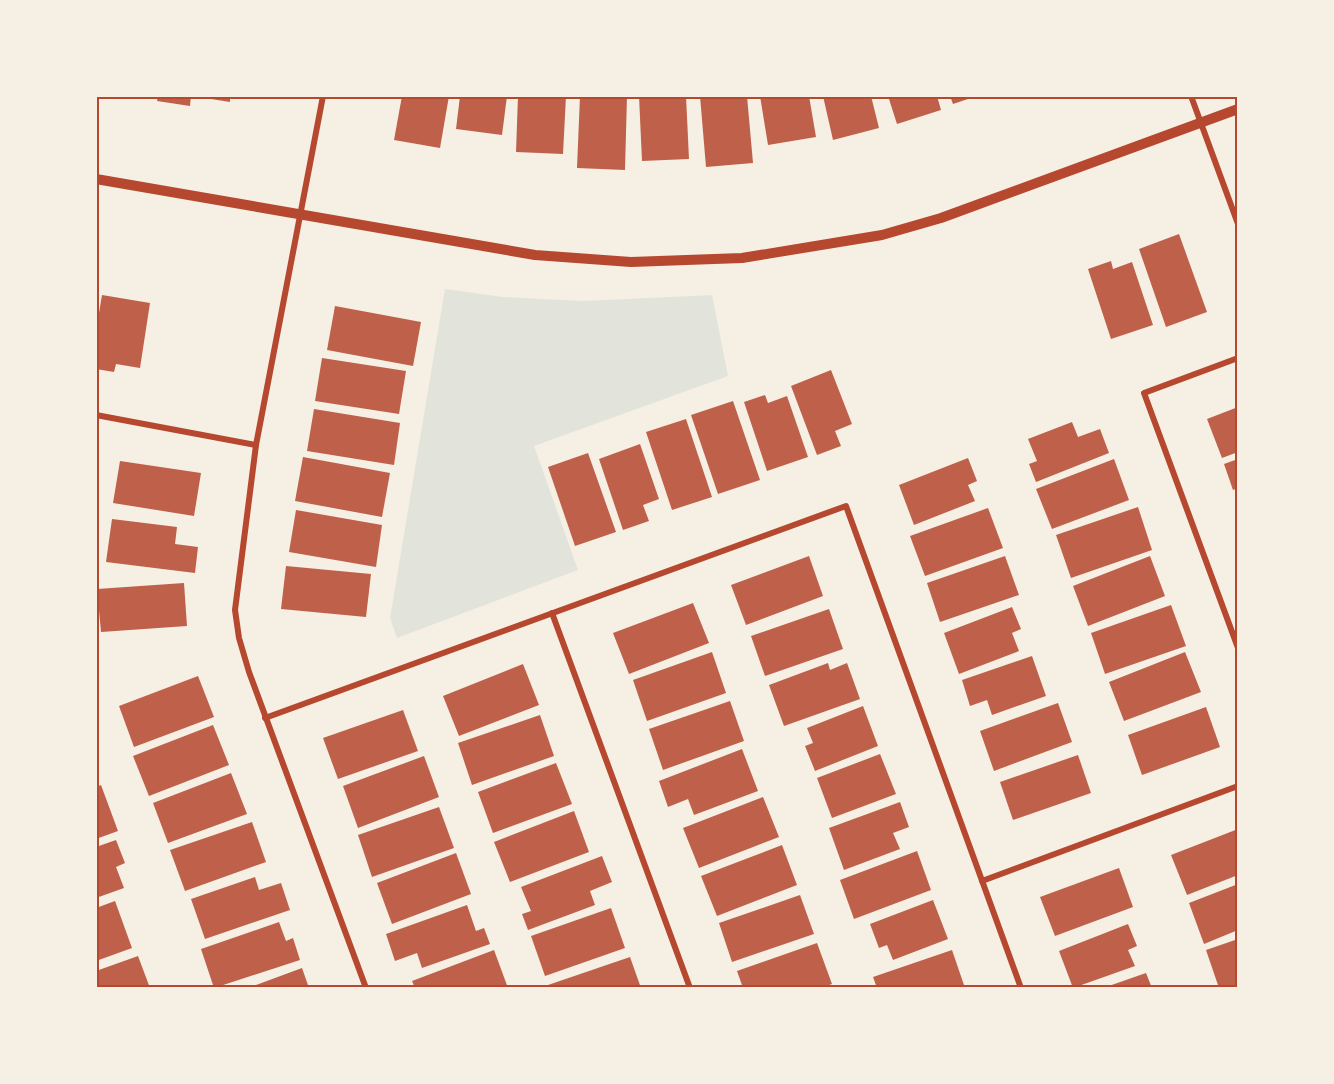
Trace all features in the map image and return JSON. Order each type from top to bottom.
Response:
[{"type":"street","points":[[322,96],[256,445],[235,610],[239,638],[265,717],[366,988]]},
{"type":"street","points":[[1191,96],[1238,224]]},
{"type":"street","points":[[96,179],[535,255],[631,262],[742,258],[882,235],[941,218],[1238,109]]},
{"type":"street","points":[[1238,358],[1144,393],[1238,648]]},
{"type":"street","points":[[96,415],[256,445]]},
{"type":"street","points":[[265,717],[846,506],[1022,988]]},
{"type":"street","points":[[552,613],[690,988]]},
{"type":"street","points":[[982,881],[1238,786]]},
{"type":"shaded area","points":[[445,289],[503,297],[583,301],[712,295],[728,376],[534,446],[578,570],[397,638],[390,618]]},
{"type":"building","points":[[158,96],[191,96],[190,106],[157,101]]},
{"type":"building","points":[[212,96],[230,96],[230,102],[211,99]]},
{"type":"building","points":[[402,96],[449,96],[440,148],[394,140]]},
{"type":"building","points":[[460,96],[507,96],[502,135],[456,129]]},
{"type":"building","points":[[518,96],[566,96],[563,154],[516,152]]},
{"type":"building","points":[[580,96],[627,96],[625,170],[577,168]]},
{"type":"building","points":[[639,96],[686,96],[689,159],[642,161]]},
{"type":"building","points":[[700,96],[747,96],[753,163],[706,167]]},
{"type":"building","points":[[760,96],[809,96],[816,137],[768,145]]},
{"type":"building","points":[[823,96],[871,96],[879,128],[833,140]]},
{"type":"building","points":[[888,96],[937,96],[941,110],[897,124]]},
{"type":"building","points":[[950,96],[977,96],[953,104]]},
{"type":"building","points":[[1179,234],[1207,312],[1166,327],[1139,249]]},
{"type":"building","points":[[1111,261],[1113,269],[1132,262],[1153,325],[1111,339],[1088,269]]},
{"type":"building","points":[[102,295],[150,303],[140,368],[116,364],[114,372],[96,369],[96,331]]},
{"type":"building","points":[[335,306],[421,322],[413,366],[327,350]]},
{"type":"building","points":[[322,358],[406,371],[399,414],[315,401]]},
{"type":"building","points":[[831,370],[852,424],[835,431],[841,446],[817,455],[791,386]]},
{"type":"building","points":[[765,395],[768,403],[787,396],[808,457],[767,471],[744,402]]},
{"type":"building","points":[[733,401],[760,480],[718,494],[691,415]]},
{"type":"building","points":[[1238,407],[1238,452],[1222,458],[1207,419]]},
{"type":"building","points":[[314,409],[400,423],[394,465],[307,451]]},
{"type":"building","points":[[686,419],[712,497],[672,510],[646,432]]},
{"type":"building","points":[[1072,422],[1078,437],[1100,429],[1109,453],[1036,482],[1029,464],[1037,461],[1028,439]]},
{"type":"building","points":[[640,444],[659,499],[643,505],[649,521],[623,530],[599,459]]},
{"type":"building","points":[[588,453],[616,532],[575,546],[548,467]]},
{"type":"building","points":[[303,457],[390,473],[382,517],[295,501]]},
{"type":"building","points":[[968,458],[977,481],[968,485],[975,501],[914,525],[899,485]]},
{"type":"building","points":[[1114,459],[1129,500],[1052,529],[1036,489]]},
{"type":"building","points":[[1238,459],[1238,488],[1233,490],[1224,464]]},
{"type":"building","points":[[120,461],[201,473],[194,516],[113,503]]},
{"type":"building","points":[[1138,507],[1152,550],[1071,578],[1056,535]]},
{"type":"building","points":[[988,508],[1003,548],[925,576],[910,536]]},
{"type":"building","points":[[296,510],[382,525],[376,567],[289,552]]},
{"type":"building","points":[[112,519],[177,527],[175,544],[198,547],[195,573],[106,562]]},
{"type":"building","points":[[809,556],[823,596],[746,625],[731,585]]},
{"type":"building","points":[[1005,556],[1019,595],[940,622],[927,583]]},
{"type":"building","points":[[1150,556],[1165,596],[1088,626],[1073,586]]},
{"type":"building","points":[[286,566],[371,574],[366,617],[281,609]]},
{"type":"building","points":[[184,583],[187,626],[101,632],[97,589]]},
{"type":"building","points":[[693,603],[709,643],[629,674],[613,633]]},
{"type":"building","points":[[1171,605],[1186,646],[1105,674],[1091,633]]},
{"type":"building","points":[[1012,607],[1021,629],[1012,633],[1019,651],[959,674],[944,633]]},
{"type":"building","points":[[829,609],[843,649],[765,676],[751,636]]},
{"type":"building","points":[[712,652],[726,693],[647,721],[633,680]]},
{"type":"building","points":[[1185,652],[1201,692],[1124,721],[1109,682]]},
{"type":"building","points":[[1032,656],[1046,696],[992,715],[987,700],[970,706],[962,680]]},
{"type":"building","points":[[828,663],[830,670],[847,663],[860,699],[784,726],[769,685]]},
{"type":"building","points":[[523,664],[539,705],[459,736],[443,696]]},
{"type":"building","points":[[198,676],[214,717],[134,747],[119,706]]},
{"type":"building","points":[[730,701],[744,741],[663,770],[649,729]]},
{"type":"building","points":[[1058,703],[1072,742],[994,771],[980,731]]},
{"type":"building","points":[[863,706],[878,746],[815,771],[805,746],[813,743],[807,728]]},
{"type":"building","points":[[1206,707],[1220,747],[1142,775],[1128,735]]},
{"type":"building","points":[[403,710],[418,751],[338,779],[323,738]]},
{"type":"building","points":[[540,715],[554,756],[472,785],[458,743]]},
{"type":"building","points":[[213,725],[229,765],[149,796],[133,756]]},
{"type":"building","points":[[742,749],[758,791],[694,815],[688,799],[668,807],[659,781]]},
{"type":"building","points":[[880,754],[896,794],[832,818],[817,778]]},
{"type":"building","points":[[1078,755],[1091,793],[1013,820],[1000,782]]},
{"type":"building","points":[[424,756],[439,797],[358,828],[343,786]]},
{"type":"building","points":[[556,763],[572,804],[493,833],[478,792]]},
{"type":"building","points":[[231,773],[247,814],[168,843],[153,803]]},
{"type":"building","points":[[101,785],[118,831],[96,839],[96,787]]},
{"type":"building","points":[[763,797],[779,837],[699,868],[683,828]]},
{"type":"building","points":[[900,802],[909,827],[893,833],[900,849],[844,870],[829,828]]},
{"type":"building","points":[[439,807],[454,848],[372,877],[358,835]]},
{"type":"building","points":[[574,811],[589,852],[510,882],[494,842]]},
{"type":"building","points":[[252,822],[266,862],[185,891],[170,850]]},
{"type":"building","points":[[1238,829],[1238,875],[1187,895],[1171,855]]},
{"type":"building","points":[[116,840],[125,863],[116,867],[124,888],[96,898],[96,847]]},
{"type":"building","points":[[782,845],[797,885],[717,916],[701,876]]},
{"type":"building","points":[[917,851],[931,890],[854,919],[840,880]]},
{"type":"building","points":[[456,853],[471,894],[392,924],[377,883]]},
{"type":"building","points":[[602,856],[612,882],[590,891],[595,905],[528,930],[522,914],[531,911],[521,887]]},
{"type":"building","points":[[1119,868],[1133,907],[1055,936],[1040,897]]},
{"type":"building","points":[[255,877],[259,890],[281,883],[290,910],[205,939],[191,899]]},
{"type":"building","points":[[1238,884],[1238,930],[1204,944],[1189,903]]},
{"type":"building","points":[[800,895],[814,934],[732,962],[719,923]]},
{"type":"building","points":[[933,900],[948,939],[893,960],[887,945],[879,948],[870,924]]},
{"type":"building","points":[[115,901],[132,948],[96,961],[96,908]]},
{"type":"building","points":[[467,905],[476,931],[484,928],[490,944],[422,968],[417,953],[395,961],[386,934]]},
{"type":"building","points":[[611,908],[625,948],[545,976],[531,936]]},
{"type":"building","points":[[279,922],[286,941],[293,938],[300,960],[214,988],[201,949]]},
{"type":"building","points":[[1128,924],[1137,946],[1128,950],[1135,966],[1073,988],[1059,951]]},
{"type":"building","points":[[1238,939],[1238,985],[1219,988],[1206,950]]},
{"type":"building","points":[[817,943],[832,984],[821,988],[743,988],[737,971]]},
{"type":"building","points":[[494,950],[508,988],[415,988],[412,981]]},
{"type":"building","points":[[952,950],[965,988],[877,988],[873,977]]},
{"type":"building","points":[[138,956],[150,988],[96,988],[96,971]]},
{"type":"building","points":[[630,957],[641,988],[549,988],[548,985]]},
{"type":"building","points":[[302,968],[309,988],[248,988]]},
{"type":"building","points":[[1146,973],[1152,988],[1103,988]]}]
